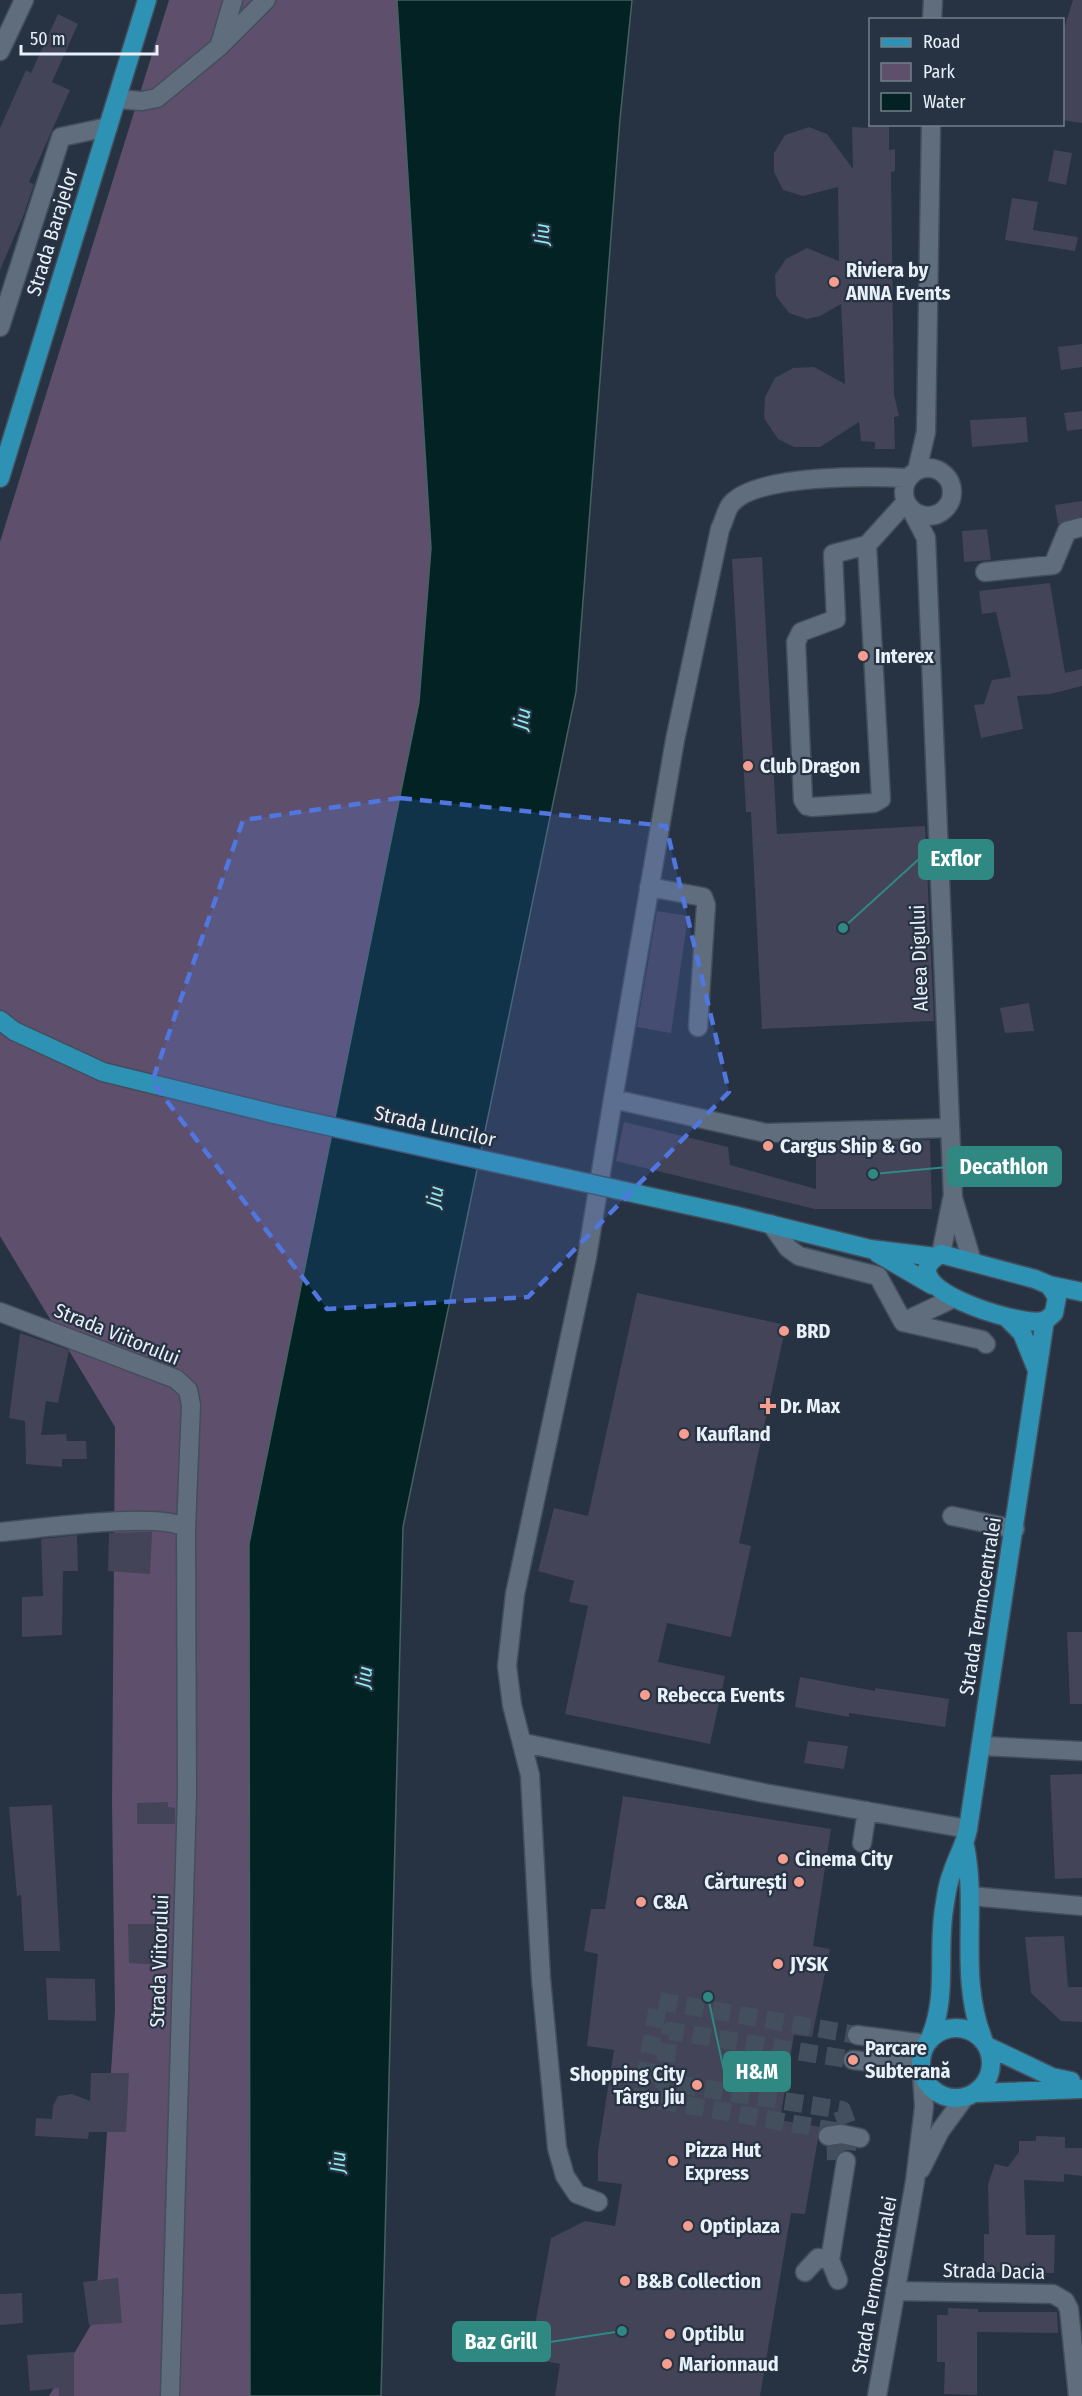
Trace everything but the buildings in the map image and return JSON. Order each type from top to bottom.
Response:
[{"type":"main road","name":"Strada Barajelor","points":[[0,477],[147,0]]},
{"type":"main road","name":"Strada Luncilor","points":[[0,1020],[14,1031],[103,1072],[274,1114],[733,1215],[870,1249],[972,1261],[1049,1286]]},
{"type":"main road","name":"Strada Luncilor","points":[[870,1249],[954,1298],[1025,1321],[1051,1314]]},
{"type":"main road","points":[[932,1285],[928,1269],[939,1256]]},
{"type":"main road","points":[[1049,1286],[1082,1292]]},
{"type":"main road","points":[[1049,1286],[1057,1297],[1051,1314]]},
{"type":"main road","points":[[1051,1314],[1082,1303]]},
{"type":"main road","name":"Strada Termocentralei","points":[[985,2042],[976,2023],[969,1968],[970,1871],[967,1838],[1038,1372],[1051,1314]]},
{"type":"main road","points":[[1005,1316],[1022,1333],[1038,1372]]},
{"type":"main road","name":"Strada Termocentralei","points":[[928,2041],[939,2018],[942,1994],[944,1911],[951,1874],[967,1838]]},
{"type":"main road","points":[[1082,2084],[1052,2077],[960,2028],[939,2032],[928,2041],[921,2071],[935,2092],[955,2098],[970,2095],[1082,2089]]},
{"type":"main road","points":[[970,2095],[988,2077],[991,2056],[985,2042]]},
{"type":"street","points":[[0,51],[24,0]]},
{"type":"street","points":[[220,46],[233,0]]},
{"type":"street","points":[[117,99],[142,101],[157,98],[220,46],[266,0]]},
{"type":"street","points":[[932,18],[933,0]]},
{"type":"street","points":[[909,491],[926,432],[931,126]]},
{"type":"street","points":[[0,325],[61,136],[108,127]]},
{"type":"street","points":[[926,432],[942,472],[950,482],[952,495],[948,507],[926,538]]},
{"type":"street","points":[[867,545],[881,800],[874,803],[807,806],[803,800],[796,642],[801,632],[836,619],[833,554],[867,545],[930,468],[942,472]]},
{"type":"street","points":[[598,2202],[577,2194],[565,2176],[557,2148],[542,1990],[531,1775],[512,1705],[507,1666],[515,1594],[588,1257],[675,740],[720,529],[732,504],[753,489],[783,482],[878,477],[909,491],[925,517],[938,515],[948,507]]},
{"type":"street","name":"Aleea Digului","points":[[909,491],[926,538],[952,1197],[972,1261]]},
{"type":"street","points":[[985,572],[1053,565],[1067,531],[1082,527]]},
{"type":"street","points":[[649,887],[703,897],[706,905],[698,1027]]},
{"type":"street","points":[[613,1099],[766,1133],[948,1128]]},
{"type":"street","name":"Aleea Digului","points":[[939,1256],[952,1197]]},
{"type":"street","points":[[771,1224],[788,1248],[799,1256],[878,1275],[903,1322],[982,1340],[986,1344]]},
{"type":"street","points":[[903,1322],[954,1298]]},
{"type":"street","name":"Strada Viitorului","points":[[0,1312],[176,1379],[188,1390],[191,1405],[184,1602],[187,1794],[170,2396]]},
{"type":"street","points":[[952,1516],[1015,1529]]},
{"type":"street","points":[[0,1532],[123,1522],[178,1522],[186,1528]]},
{"type":"street","points":[[524,1743],[867,1811],[967,1838]]},
{"type":"street","points":[[981,1746],[1082,1751]]},
{"type":"street","points":[[862,1844],[867,1811]]},
{"type":"street","points":[[970,1896],[1082,1906]]},
{"type":"street","points":[[857,2035],[928,2041]]},
{"type":"street","points":[[853,2060],[921,2071]]},
{"type":"street","name":"Strada Termocentralei","points":[[878,2396],[915,2181],[924,2107],[921,2071]]},
{"type":"street","name":"Strada Termocentralei","points":[[915,2181],[940,2131],[970,2095]]},
{"type":"street","points":[[828,2136],[841,2134],[860,2138]]},
{"type":"street","points":[[838,2280],[824,2259],[841,2160]]},
{"type":"street","points":[[805,2272],[824,2259]]},
{"type":"street","name":"Strada Dacia","points":[[895,2291],[1053,2294],[1059,2297],[1065,2301],[1069,2309],[1078,2396]]},
{"type":"highlighted area","points":[[400,798],[666,826],[729,1092],[528,1297],[327,1309],[152,1082],[243,820]]},
{"type":"green space","points":[[169,0],[397,0],[431,548],[419,702],[249,1544],[250,2396],[49,2396],[95,2318],[115,2010],[112,1804],[115,1427],[0,1236],[0,542]]},
{"type":"water","name":"Jiu","points":[[397,0],[632,0],[620,119],[576,692],[403,1527],[381,2396],[250,2396],[249,1544],[419,702],[431,548]]},
{"type":"tunnel","points":[[836,2160],[835,2131],[641,2097],[659,2001],[857,2035]]},
{"type":"tunnel","points":[[847,2150],[849,2129],[842,2110],[663,2082],[670,2031],[853,2060]]},
{"type":"place","name":"Riviera by ANNA Events","points":[[834,282]]},
{"type":"place","name":"Interex","points":[[863,656]]},
{"type":"place","name":"Club Dragon","points":[[748,766]]},
{"type":"place","name":"Exflor","points":[[843,928]]},
{"type":"place","name":"Cargus Ship & Go","points":[[768,1146]]},
{"type":"place","name":"Decathlon","points":[[873,1174]]},
{"type":"place","name":"BRD","points":[[784,1331]]},
{"type":"place","name":"Dr. Max","points":[[768,1406]]},
{"type":"place","name":"Kaufland","points":[[684,1434]]},
{"type":"place","name":"Rebecca Events","points":[[645,1695]]},
{"type":"place","name":"Cinema City","points":[[783,1859]]},
{"type":"place","name":"Cărturești","points":[[799,1882]]},
{"type":"place","name":"C&A","points":[[641,1902]]},
{"type":"place","name":"JYSK","points":[[778,1964]]},
{"type":"place","name":"H&M","points":[[708,1997]]},
{"type":"place","name":"Parcare Subterană","points":[[853,2060]]},
{"type":"place","name":"Shopping City Târgu Jiu","points":[[697,2085]]},
{"type":"place","name":"Pizza Hut Express","points":[[673,2161]]},
{"type":"place","name":"Optiplaza","points":[[688,2226]]},
{"type":"place","name":"B&B Collection","points":[[625,2281]]},
{"type":"place","name":"Baz Grill","points":[[622,2331]]},
{"type":"place","name":"Optiblu","points":[[670,2334]]},
{"type":"place","name":"Marionnaud","points":[[667,2364]]}]
